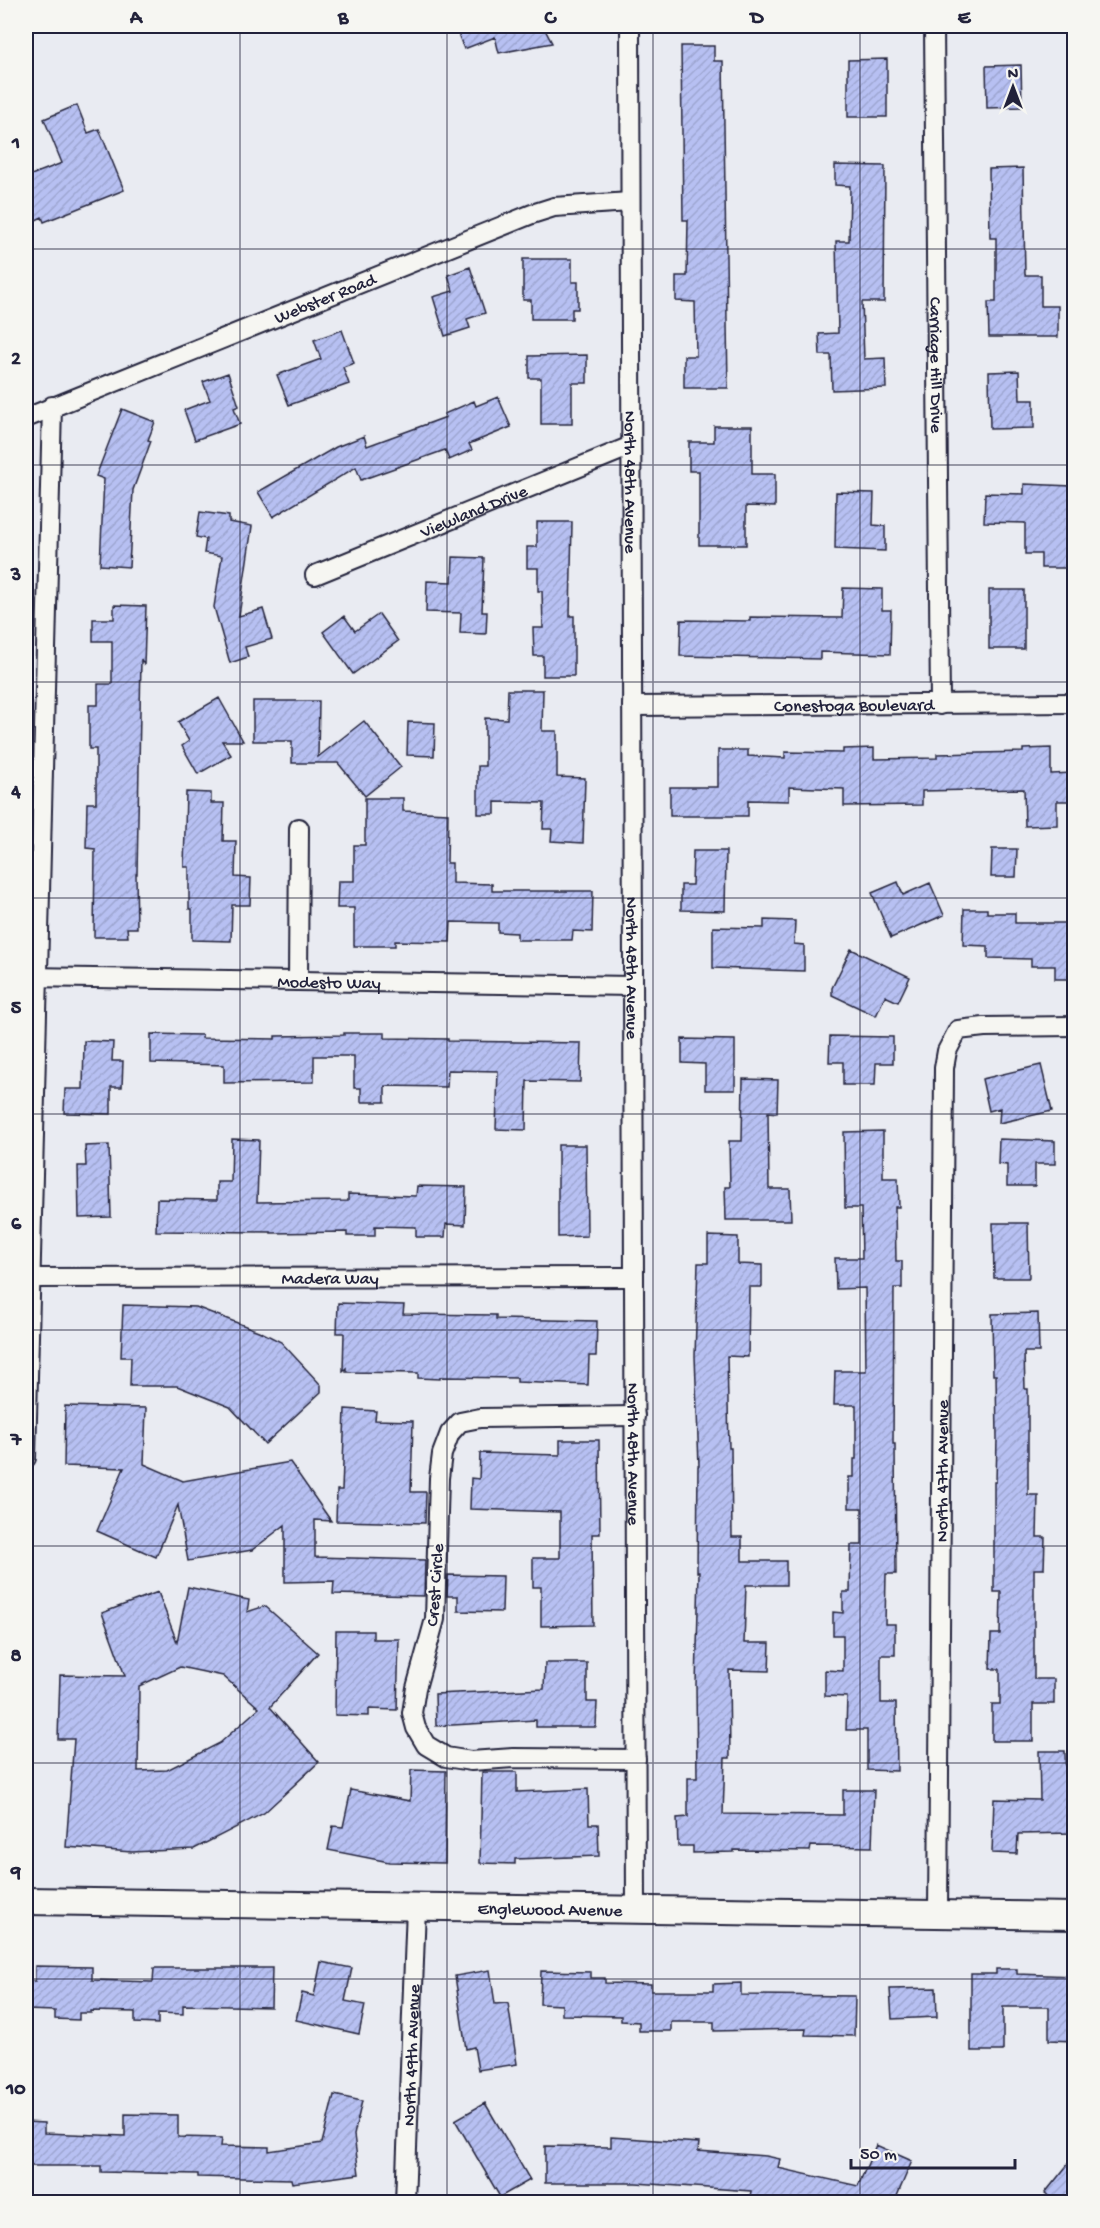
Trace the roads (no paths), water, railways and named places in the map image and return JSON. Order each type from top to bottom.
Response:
[{"type":"street","name":"North 48th Avenue","points":[[630,26],[636,1910]]},
{"type":"street","name":"Carriage Hill Drive","points":[[934,26],[940,705]]},
{"type":"street","name":"Webster Road","points":[[26,418],[531,214],[554,207],[630,202]]},
{"type":"street","points":[[26,1458],[32,977],[52,406]]},
{"type":"street","name":"Viewland Drive","points":[[315,575],[631,446]]},
{"type":"street","name":"Conestoga Boulevard","points":[[632,706],[1074,703]]},
{"type":"street","points":[[298,828],[298,981]]},
{"type":"street","name":"Modesto Way","points":[[32,977],[633,986]]},
{"type":"street","name":"North 47th Avenue","points":[[938,1915],[944,1068],[947,1051],[958,1030],[984,1027],[1074,1026]]},
{"type":"street","name":"Madera Way","points":[[27,1278],[634,1277]]},
{"type":"street","name":"Crest Circle","points":[[635,1416],[480,1418],[460,1422],[450,1433],[442,1454],[439,1478],[435,1618],[411,1713],[416,1728],[426,1745],[446,1756],[471,1761],[513,1758],[636,1759]]},
{"type":"street","name":"Englewood Avenue","points":[[26,1901],[1074,1916]]},
{"type":"street","name":"North 49th Avenue","points":[[405,2202],[416,1907]]}]
